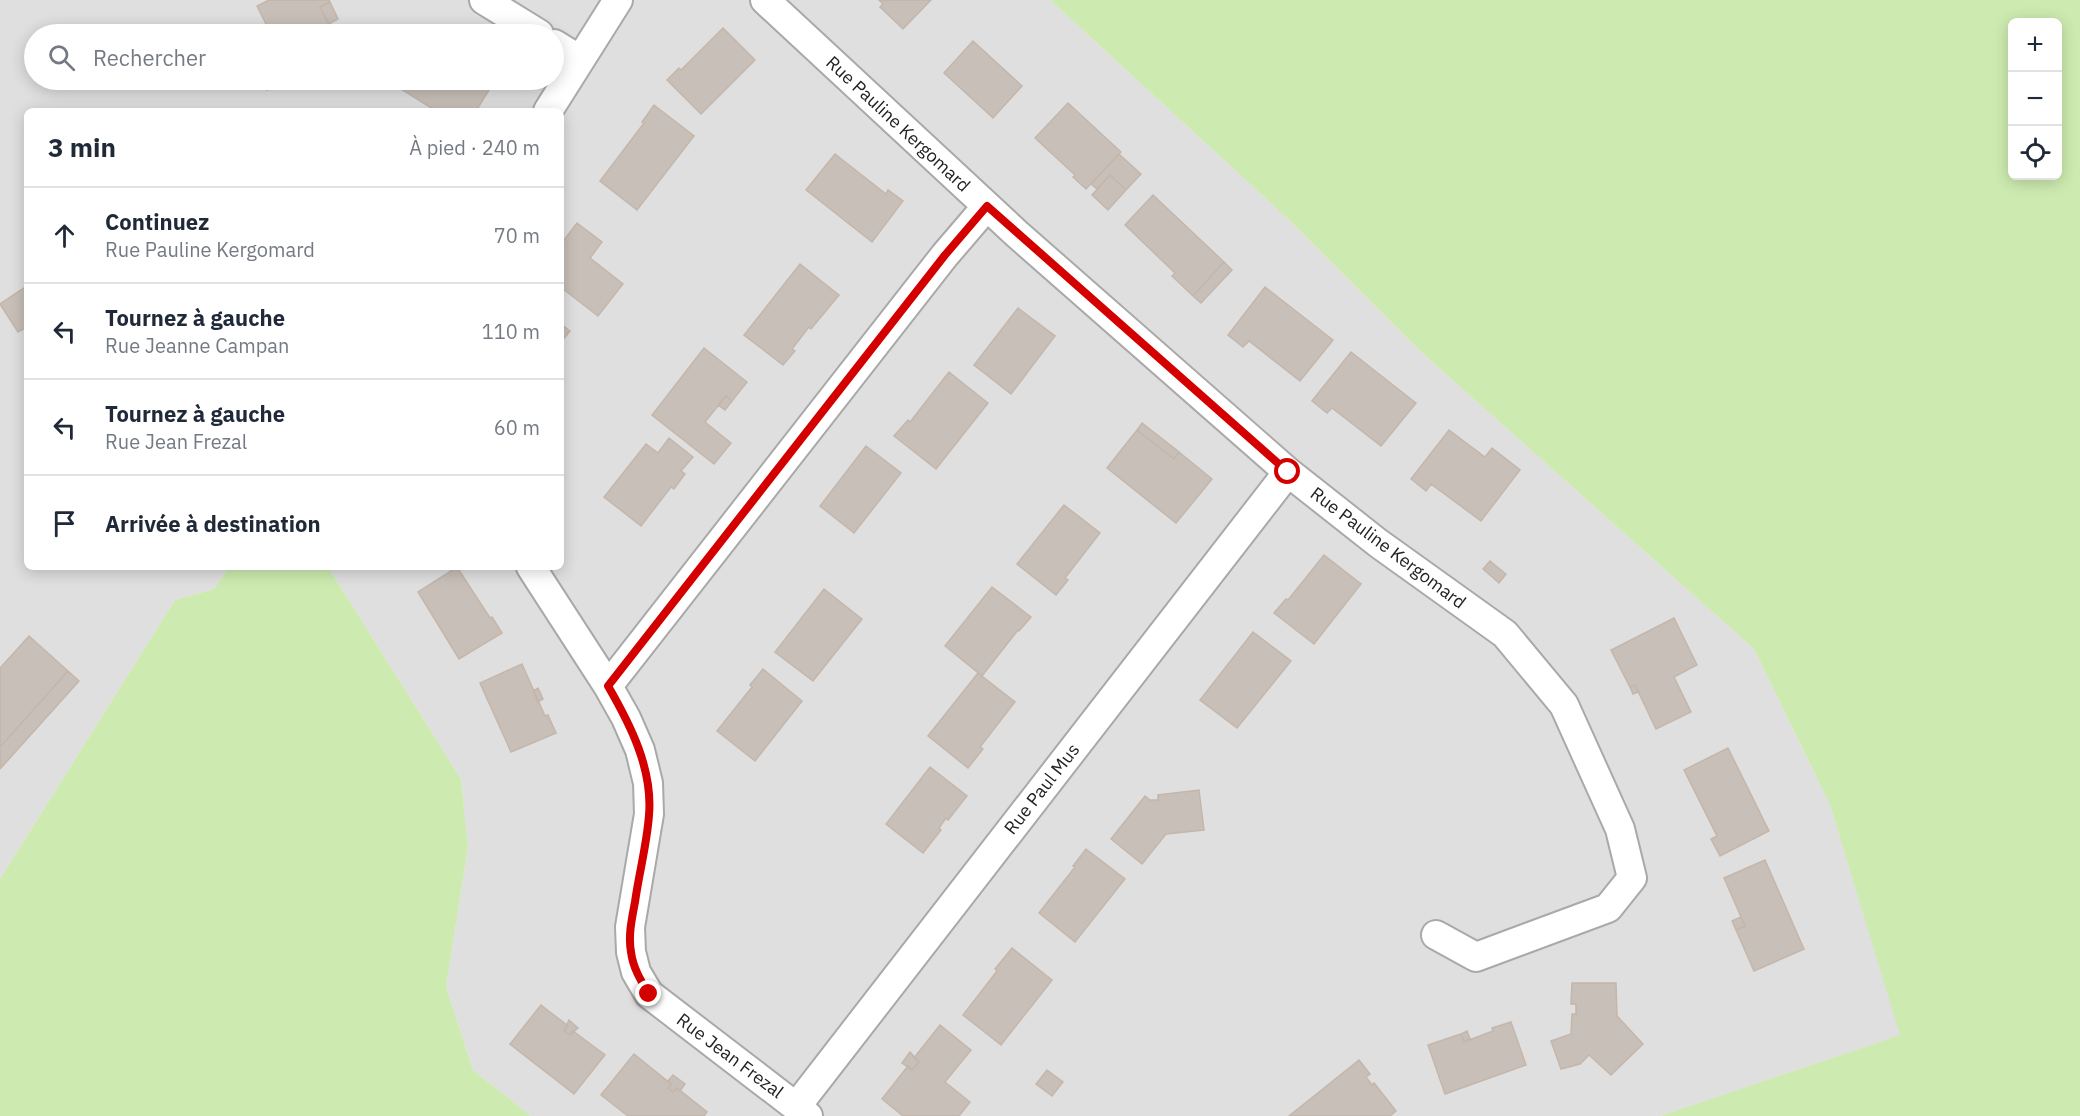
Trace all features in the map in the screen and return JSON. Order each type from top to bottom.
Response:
[{"type":"street","points":[[484,0],[523,24]]},
{"type":"street","points":[[564,86],[618,0]]},
{"type":"street","name":"Rue Pauline Kergomard","points":[[765,0],[987,206],[1288,472],[1378,543],[1505,634],[1564,705],[1620,829],[1632,878],[1608,909],[1476,957],[1436,935]]},
{"type":"street","points":[[564,50],[580,60]]},
{"type":"street","points":[[550,108],[561,90]]},
{"type":"street","points":[[608,686],[945,255],[987,206]]},
{"type":"street","name":"Rue Paul Mus","points":[[802,1112],[1288,472]]},
{"type":"street","name":"Rue Jean Frezal","points":[[533,570],[608,686],[631,728],[648,783],[649,814],[630,927],[631,952],[636,972],[649,994],[802,1112]]},
{"type":"shaded area","points":[[0,0],[1050,0],[1289,220],[1420,351],[1754,649],[1830,805],[1901,1035],[1660,1116],[531,1116],[473,1070],[446,987],[468,847],[461,779],[330,570],[564,570],[564,108],[24,108],[24,570],[227,570],[214,589],[175,600],[0,879]]},
{"type":"green space","points":[[1050,0],[2080,0],[2080,1116],[1660,1116],[1900,1035],[1830,805],[1754,649],[1420,351],[1289,220]]},
{"type":"green space","points":[[227,570],[330,570],[461,779],[468,847],[446,987],[473,1070],[531,1116],[0,1116],[0,879],[175,600],[214,589]]},
{"type":"building","points":[[269,0],[329,0],[330,2],[320,7],[328,24],[266,24],[257,6]]},
{"type":"building","points":[[879,0],[931,0],[903,29],[880,7],[883,4]]},
{"type":"building","points":[[330,2],[338,19],[329,24],[320,7]]},
{"type":"building","points":[[723,28],[755,60],[701,114],[667,80],[679,68],[681,70]]},
{"type":"building","points":[[973,41],[1022,86],[993,118],[944,73]]},
{"type":"building","points":[[403,90],[489,90],[478,108],[431,108]]},
{"type":"building","points":[[1068,103],[1121,152],[1086,189],[1073,177],[1075,175],[1035,138]]},
{"type":"building","points":[[654,105],[694,136],[637,210],[600,181],[644,123],[642,122]]},
{"type":"building","points":[[835,154],[886,194],[888,190],[903,201],[872,242],[806,190]]},
{"type":"building","points":[[1119,154],[1141,174],[1126,190],[1110,175],[1097,189],[1091,184]]},
{"type":"building","points":[[1110,175],[1126,190],[1108,210],[1092,195]]},
{"type":"building","points":[[1153,195],[1224,262],[1193,296],[1172,276],[1175,273],[1125,225]]},
{"type":"building","points":[[577,223],[602,242],[590,258],[623,284],[598,316],[564,290],[564,240]]},
{"type":"building","points":[[1224,262],[1232,270],[1201,303],[1193,296]]},
{"type":"building","points":[[800,264],[839,295],[811,329],[809,327],[792,349],[795,351],[783,365],[744,335]]},
{"type":"building","points":[[1265,287],[1333,340],[1300,381],[1249,341],[1243,347],[1228,335]]},
{"type":"building","points":[[24,288],[24,329],[18,332],[0,304]]},
{"type":"building","points":[[1018,308],[1055,336],[1011,394],[974,365]]},
{"type":"building","points":[[564,326],[570,331],[564,338]]},
{"type":"building","points":[[704,348],[747,382],[732,401],[726,396],[705,422],[731,443],[714,464],[652,415]]},
{"type":"building","points":[[1351,352],[1416,403],[1381,446],[1332,408],[1327,413],[1312,401]]},
{"type":"building","points":[[949,372],[988,403],[936,469],[894,436],[908,420],[910,422]]},
{"type":"building","points":[[726,396],[732,401],[725,410],[718,405]]},
{"type":"building","points":[[1142,423],[1179,452],[1174,459],[1137,430]]},
{"type":"building","points":[[1137,430],[1174,459],[1179,452],[1212,479],[1176,523],[1107,468]]},
{"type":"building","points":[[1449,430],[1485,457],[1492,448],[1520,470],[1481,521],[1431,484],[1426,491],[1411,479]]},
{"type":"building","points":[[669,438],[693,457],[681,471],[685,474],[674,489],[671,487],[641,526],[604,497],[646,444],[658,453]]},
{"type":"building","points":[[866,446],[901,473],[854,533],[820,506]]},
{"type":"building","points":[[1064,505],[1100,533],[1065,578],[1068,580],[1056,595],[1017,564]]},
{"type":"building","points":[[1324,555],[1361,584],[1314,644],[1274,613],[1286,599],[1288,600]]},
{"type":"building","points":[[1490,561],[1506,574],[1499,583],[1483,569]]},
{"type":"building","points":[[452,570],[459,570],[502,633],[459,659],[418,592]]},
{"type":"building","points":[[992,587],[1031,617],[982,676],[945,646]]},
{"type":"building","points":[[824,589],[862,619],[813,681],[775,652]]},
{"type":"building","points":[[1674,618],[1697,665],[1674,677],[1691,712],[1656,729],[1635,685],[1630,687],[1611,650]]},
{"type":"building","points":[[1253,632],[1291,661],[1237,728],[1200,700]]},
{"type":"building","points":[[29,636],[68,671],[0,747],[0,668]]},
{"type":"building","points":[[522,664],[545,716],[548,715],[556,733],[511,752],[480,683]]},
{"type":"building","points":[[763,669],[802,701],[755,761],[717,731],[752,687],[750,685]]},
{"type":"building","points":[[68,671],[79,681],[0,769],[0,747]]},
{"type":"building","points":[[978,673],[1015,702],[980,747],[983,749],[968,768],[928,736]]},
{"type":"building","points":[[1635,685],[1638,692],[1633,694],[1630,687]]},
{"type":"building","points":[[538,688],[543,699],[538,702],[533,691]]},
{"type":"building","points":[[1728,748],[1769,831],[1720,856],[1711,839],[1717,836],[1684,770]]},
{"type":"building","points":[[930,767],[967,796],[948,820],[946,818],[939,828],[941,830],[923,853],[886,824]]},
{"type":"building","points":[[1199,790],[1204,830],[1166,834],[1142,864],[1111,839],[1145,796],[1150,800],[1158,800],[1158,795]]},
{"type":"building","points":[[1086,849],[1125,879],[1075,942],[1039,913]]},
{"type":"building","points":[[1765,860],[1804,949],[1754,971],[1736,930],[1745,926],[1724,878]]},
{"type":"building","points":[[1741,917],[1745,926],[1736,930],[1732,921]]},
{"type":"building","points":[[1012,948],[1052,980],[1001,1045],[963,1015]]},
{"type":"building","points":[[1572,983],[1616,983],[1617,1016],[1643,1044],[1611,1075],[1589,1055],[1580,1064],[1561,1069],[1551,1041],[1571,1034],[1572,1014],[1576,1014],[1576,1004],[1571,1004]]},
{"type":"building","points":[[541,1005],[568,1026],[564,1031],[570,1035],[573,1031],[605,1055],[574,1094],[510,1044]]},
{"type":"building","points":[[569,1020],[578,1028],[570,1035],[564,1031]]},
{"type":"building","points":[[1511,1022],[1526,1065],[1445,1094],[1428,1045],[1461,1034],[1464,1042],[1493,1031],[1492,1028]]},
{"type":"building","points":[[940,1025],[971,1050],[945,1082],[970,1102],[959,1116],[903,1116],[882,1099],[908,1066],[912,1070],[919,1062],[914,1058]]},
{"type":"building","points":[[1467,1031],[1470,1039],[1464,1042],[1461,1034]]},
{"type":"building","points":[[910,1052],[919,1062],[912,1070],[902,1063]]},
{"type":"building","points":[[634,1054],[671,1084],[668,1088],[673,1092],[677,1088],[707,1112],[704,1116],[628,1116],[601,1095]]},
{"type":"building","points":[[1359,1060],[1370,1074],[1366,1077],[1372,1085],[1374,1083],[1396,1111],[1390,1116],[1289,1116]]},
{"type":"building","points":[[1047,1070],[1063,1082],[1052,1096],[1036,1084]]},
{"type":"building","points":[[673,1075],[685,1084],[680,1091],[677,1088],[673,1092],[668,1088],[671,1084],[668,1081]]},
{"type":"route","points":[[649,994],[636,972],[631,952],[630,927],[649,814],[648,783],[639,750],[626,717],[608,686],[945,255],[987,206],[1288,472]]}]
